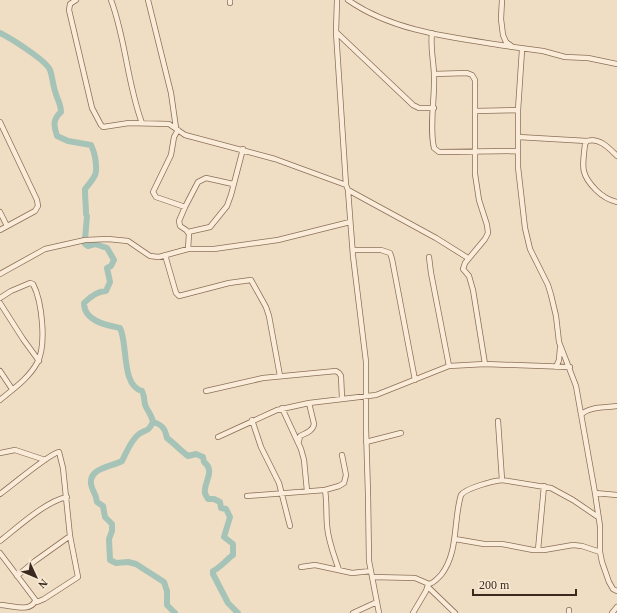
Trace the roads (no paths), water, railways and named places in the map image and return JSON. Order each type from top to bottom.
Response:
[{"type":"street","points":[[76,0],[70,4],[69,10],[95,114],[101,125],[106,127],[122,123],[165,123],[185,134],[243,149],[300,167],[347,187],[468,258]]},
{"type":"street","points":[[111,0],[132,92],[142,123]]},
{"type":"street","points":[[148,0],[170,87],[177,129],[174,137],[173,151],[153,192],[156,197],[185,207]]},
{"type":"street","points":[[337,0],[336,32],[347,187],[365,353],[369,561],[379,613]]},
{"type":"street","points":[[348,0],[362,10],[380,18],[447,37],[513,47],[522,50],[543,51],[565,57],[588,58],[617,64]]},
{"type":"street","points":[[502,0],[501,19],[503,35],[506,42],[513,47]]},
{"type":"street","points":[[336,32],[413,105],[419,108],[434,108]]},
{"type":"street","points":[[432,33],[431,44],[434,74],[434,145],[437,150],[440,152],[518,150]]},
{"type":"street","points":[[522,50],[518,110],[518,167],[520,189],[530,249],[546,280],[556,316],[560,342],[559,360],[556,367]]},
{"type":"street","points":[[434,74],[460,73],[472,75],[475,80],[475,174],[479,200],[488,233],[485,239],[468,258],[463,266],[463,269],[469,276],[473,290],[485,364]]},
{"type":"street","points":[[475,111],[518,110]]},
{"type":"street","points":[[0,122],[37,200],[38,206],[35,211],[0,230]]},
{"type":"street","points":[[518,137],[587,141],[595,140],[604,144],[617,156]]},
{"type":"street","points":[[587,141],[585,144],[583,165],[584,175],[587,181],[599,193],[610,200],[617,202]]},
{"type":"street","points":[[188,232],[208,228],[213,224],[229,201],[243,149]]},
{"type":"street","points":[[188,249],[188,232],[180,224],[185,207],[198,182],[206,178],[233,184]]},
{"type":"street","points":[[0,212],[7,226]]},
{"type":"street","points":[[0,274],[45,249],[85,240],[123,239],[132,242],[150,256],[154,257],[188,249],[214,249],[278,240],[350,222]]},
{"type":"street","points":[[353,250],[381,250],[390,253],[406,327],[415,380]]},
{"type":"street","points":[[165,255],[176,294],[179,296],[229,283],[251,280],[266,307],[269,316],[280,376]]},
{"type":"street","points":[[429,257],[449,366]]},
{"type":"street","points":[[0,298],[32,283],[41,306],[42,332],[39,361],[30,374],[0,400]]},
{"type":"street","points":[[0,303],[23,340],[39,361]]},
{"type":"street","points":[[560,342],[576,386],[595,493],[600,534],[600,552],[603,567],[612,588],[617,591]]},
{"type":"street","points":[[218,437],[252,420],[282,408],[342,398],[376,395],[449,366],[485,364],[570,367]]},
{"type":"street","points":[[0,371],[12,389]]},
{"type":"street","points":[[206,391],[262,378],[338,372],[341,376],[342,398]]},
{"type":"street","points":[[299,443],[300,436],[312,430],[314,424],[309,403]]},
{"type":"street","points":[[581,415],[591,409],[617,406]]},
{"type":"street","points":[[282,408],[299,443],[304,460],[307,491]]},
{"type":"street","points":[[252,420],[261,447],[279,483],[290,526]]},
{"type":"street","points":[[498,421],[502,480]]},
{"type":"street","points":[[366,442],[401,433]]},
{"type":"street","points":[[0,453],[15,450],[45,460]]},
{"type":"street","points":[[0,494],[56,452],[60,454],[67,497],[70,536],[78,577],[44,599],[38,602],[35,601],[31,606],[26,608],[0,605]]},
{"type":"street","points":[[247,496],[325,490],[339,486],[345,480],[346,469],[342,455]]},
{"type":"street","points":[[412,613],[428,585],[436,580],[446,568],[450,560],[455,539],[459,502],[462,493],[466,490],[502,480],[544,486],[573,500],[598,517]]},
{"type":"street","points":[[538,550],[544,486]]},
{"type":"street","points":[[325,490],[327,503],[326,523],[329,540],[339,570]]},
{"type":"street","points":[[595,493],[617,495]]},
{"type":"street","points":[[0,541],[49,505],[59,499],[67,497]]},
{"type":"street","points":[[17,576],[70,536]]},
{"type":"street","points":[[455,539],[478,544],[502,544],[538,550],[582,546],[600,552]]},
{"type":"street","points":[[0,553],[35,601]]},
{"type":"street","points":[[302,567],[315,565],[352,573],[371,571]]},
{"type":"street","points":[[372,577],[415,578],[428,585],[455,613]]},
{"type":"street","points":[[353,613],[377,602]]},
{"type":"street","points":[[612,613],[617,607]]},
{"type":"waterway","points":[[0,33],[35,55],[50,70],[54,89],[61,109],[61,112],[54,123],[57,136],[68,141],[91,145],[94,152],[96,171],[94,178],[85,189],[87,216],[85,244],[88,246],[95,244],[107,248],[114,260],[111,266],[107,268],[110,282],[106,291],[97,293],[84,303],[85,309],[92,318],[102,324],[120,328],[124,343],[128,373],[135,387],[142,391],[145,405],[153,422],[148,429],[139,434],[133,440],[122,461],[97,471],[93,474],[91,484],[97,502],[103,506],[105,517],[112,524],[112,531],[109,539],[110,560],[116,563],[128,562],[136,564],[164,582],[167,591],[167,605],[175,613]]},
{"type":"waterway","points":[[153,422],[159,424],[164,430],[167,438],[185,454],[188,456],[196,454],[203,457],[204,462],[209,469],[205,493],[208,499],[214,499],[220,502],[221,508],[226,509],[230,517],[224,537],[233,544],[233,555],[213,571],[213,574],[228,603],[238,613]]}]
